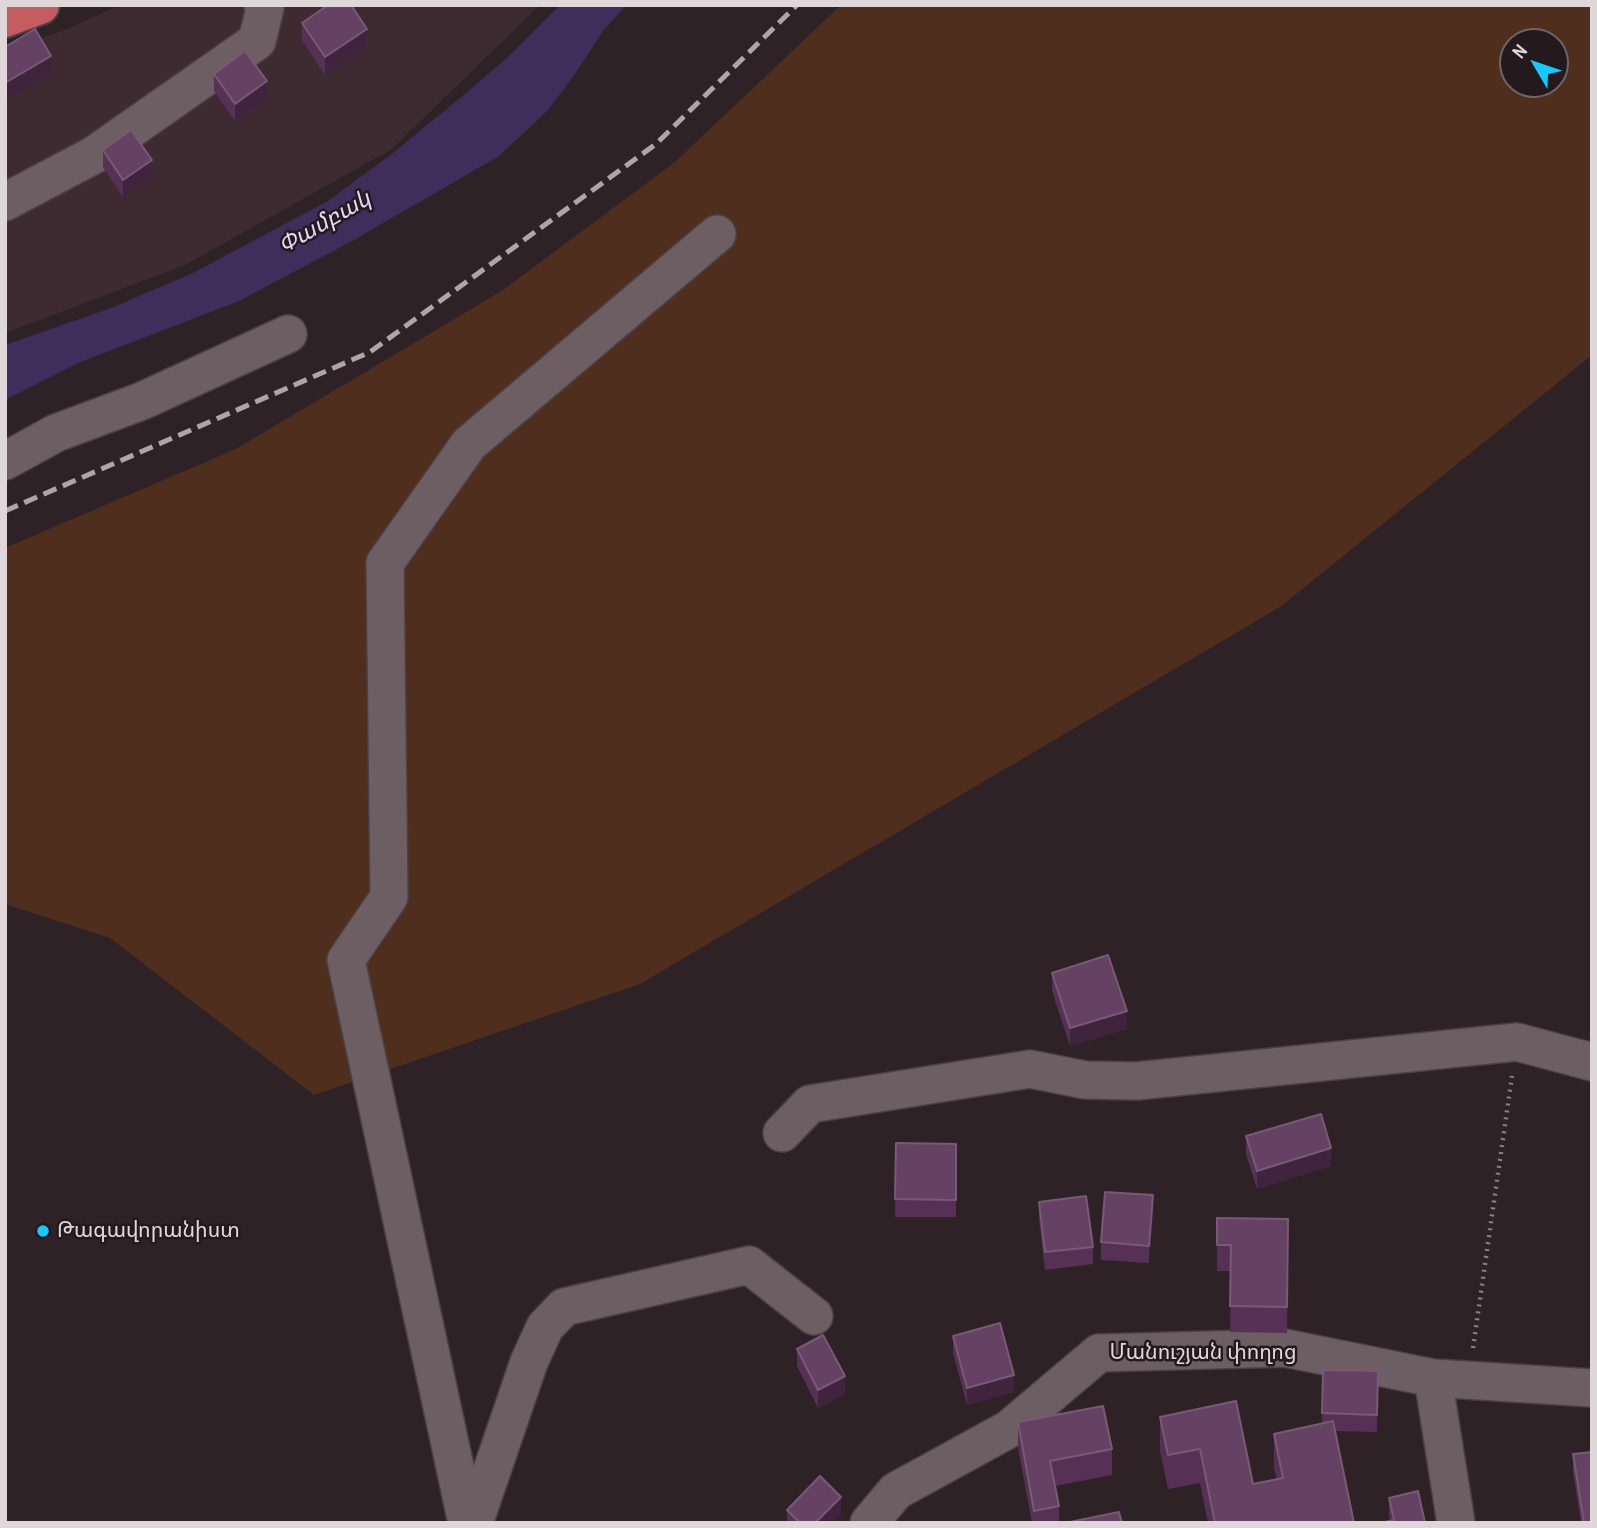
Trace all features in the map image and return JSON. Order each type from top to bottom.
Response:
[{"type":"highway","points":[[5,18],[40,5]]},
{"type":"street","points":[[5,202],[94,155],[257,41],[265,8],[263,5]]},
{"type":"street","points":[[467,1523],[346,960],[389,897],[385,563],[468,444],[717,234]]},
{"type":"street","points":[[5,461],[56,433],[142,401],[288,334]]},
{"type":"street","points":[[782,1133],[810,1104],[1030,1069],[1085,1080],[1137,1081],[1517,1042],[1592,1062]]},
{"type":"street","points":[[474,1523],[529,1362],[545,1327],[564,1307],[748,1265],[814,1316]]},
{"type":"street","name":"Մանուշյան փողոց","points":[[869,1523],[896,1492],[1009,1429],[1099,1353],[1285,1348],[1451,1379],[1592,1388]]},
{"type":"street","points":[[1451,1379],[1456,1523]]},
{"type":"path","points":[[1451,1379],[1517,1042]]},
{"type":"shaded area","points":[[120,5],[540,5],[392,149],[185,265],[5,333],[5,52],[65,30]]},
{"type":"shaded area","points":[[841,5],[1592,5],[1592,355],[1280,607],[640,984],[314,1095],[110,938],[5,904],[5,548],[236,449],[503,290],[675,162]]},
{"type":"water","name":"Փամբակ","points":[[560,5],[626,5],[603,31],[548,110],[499,156],[352,241],[239,301],[78,363],[5,400],[5,345],[111,308],[193,273],[328,201],[393,153],[465,94],[508,57]]},
{"type":"building","points":[[328,5],[351,5],[367,29],[325,57],[302,23]]},
{"type":"building","points":[[35,29],[51,56],[5,83],[5,47]]},
{"type":"building","points":[[245,51],[267,81],[235,104],[214,74]]},
{"type":"building","points":[[131,130],[152,160],[123,180],[103,150]]},
{"type":"building","points":[[1108,955],[1127,1011],[1070,1028],[1052,973]]},
{"type":"building","points":[[1321,1114],[1331,1148],[1257,1171],[1246,1136]]},
{"type":"building","points":[[896,1143],[956,1144],[956,1200],[895,1199]]},
{"type":"building","points":[[1105,1192],[1153,1195],[1149,1246],[1101,1242]]},
{"type":"building","points":[[1086,1196],[1093,1247],[1045,1252],[1039,1202]]},
{"type":"building","points":[[1217,1218],[1288,1219],[1287,1307],[1230,1306],[1231,1245],[1217,1245]]},
{"type":"building","points":[[1000,1323],[1014,1375],[967,1388],[953,1336]]},
{"type":"building","points":[[823,1335],[845,1376],[818,1390],[797,1349]]},
{"type":"building","points":[[1323,1370],[1378,1371],[1377,1415],[1322,1413]]},
{"type":"building","points":[[1236,1401],[1253,1484],[1283,1478],[1274,1434],[1333,1421],[1354,1523],[1215,1523],[1200,1449],[1168,1455],[1160,1417]]},
{"type":"building","points":[[1103,1406],[1112,1449],[1050,1461],[1059,1506],[1034,1511],[1018,1422]]},
{"type":"building","points":[[1592,1452],[1592,1523],[1584,1523],[1573,1454]]},
{"type":"building","points":[[820,1476],[841,1497],[815,1523],[800,1523],[787,1510]]},
{"type":"building","points":[[1418,1491],[1425,1523],[1380,1523],[1394,1520],[1389,1498]]},
{"type":"building","points":[[1119,1512],[1122,1523],[1065,1523]]},
{"type":"railway","points":[[5,511],[370,352],[656,144],[797,5]]},
{"type":"place","name":"Թագավորանիստ","points":[[43,1231]]}]
